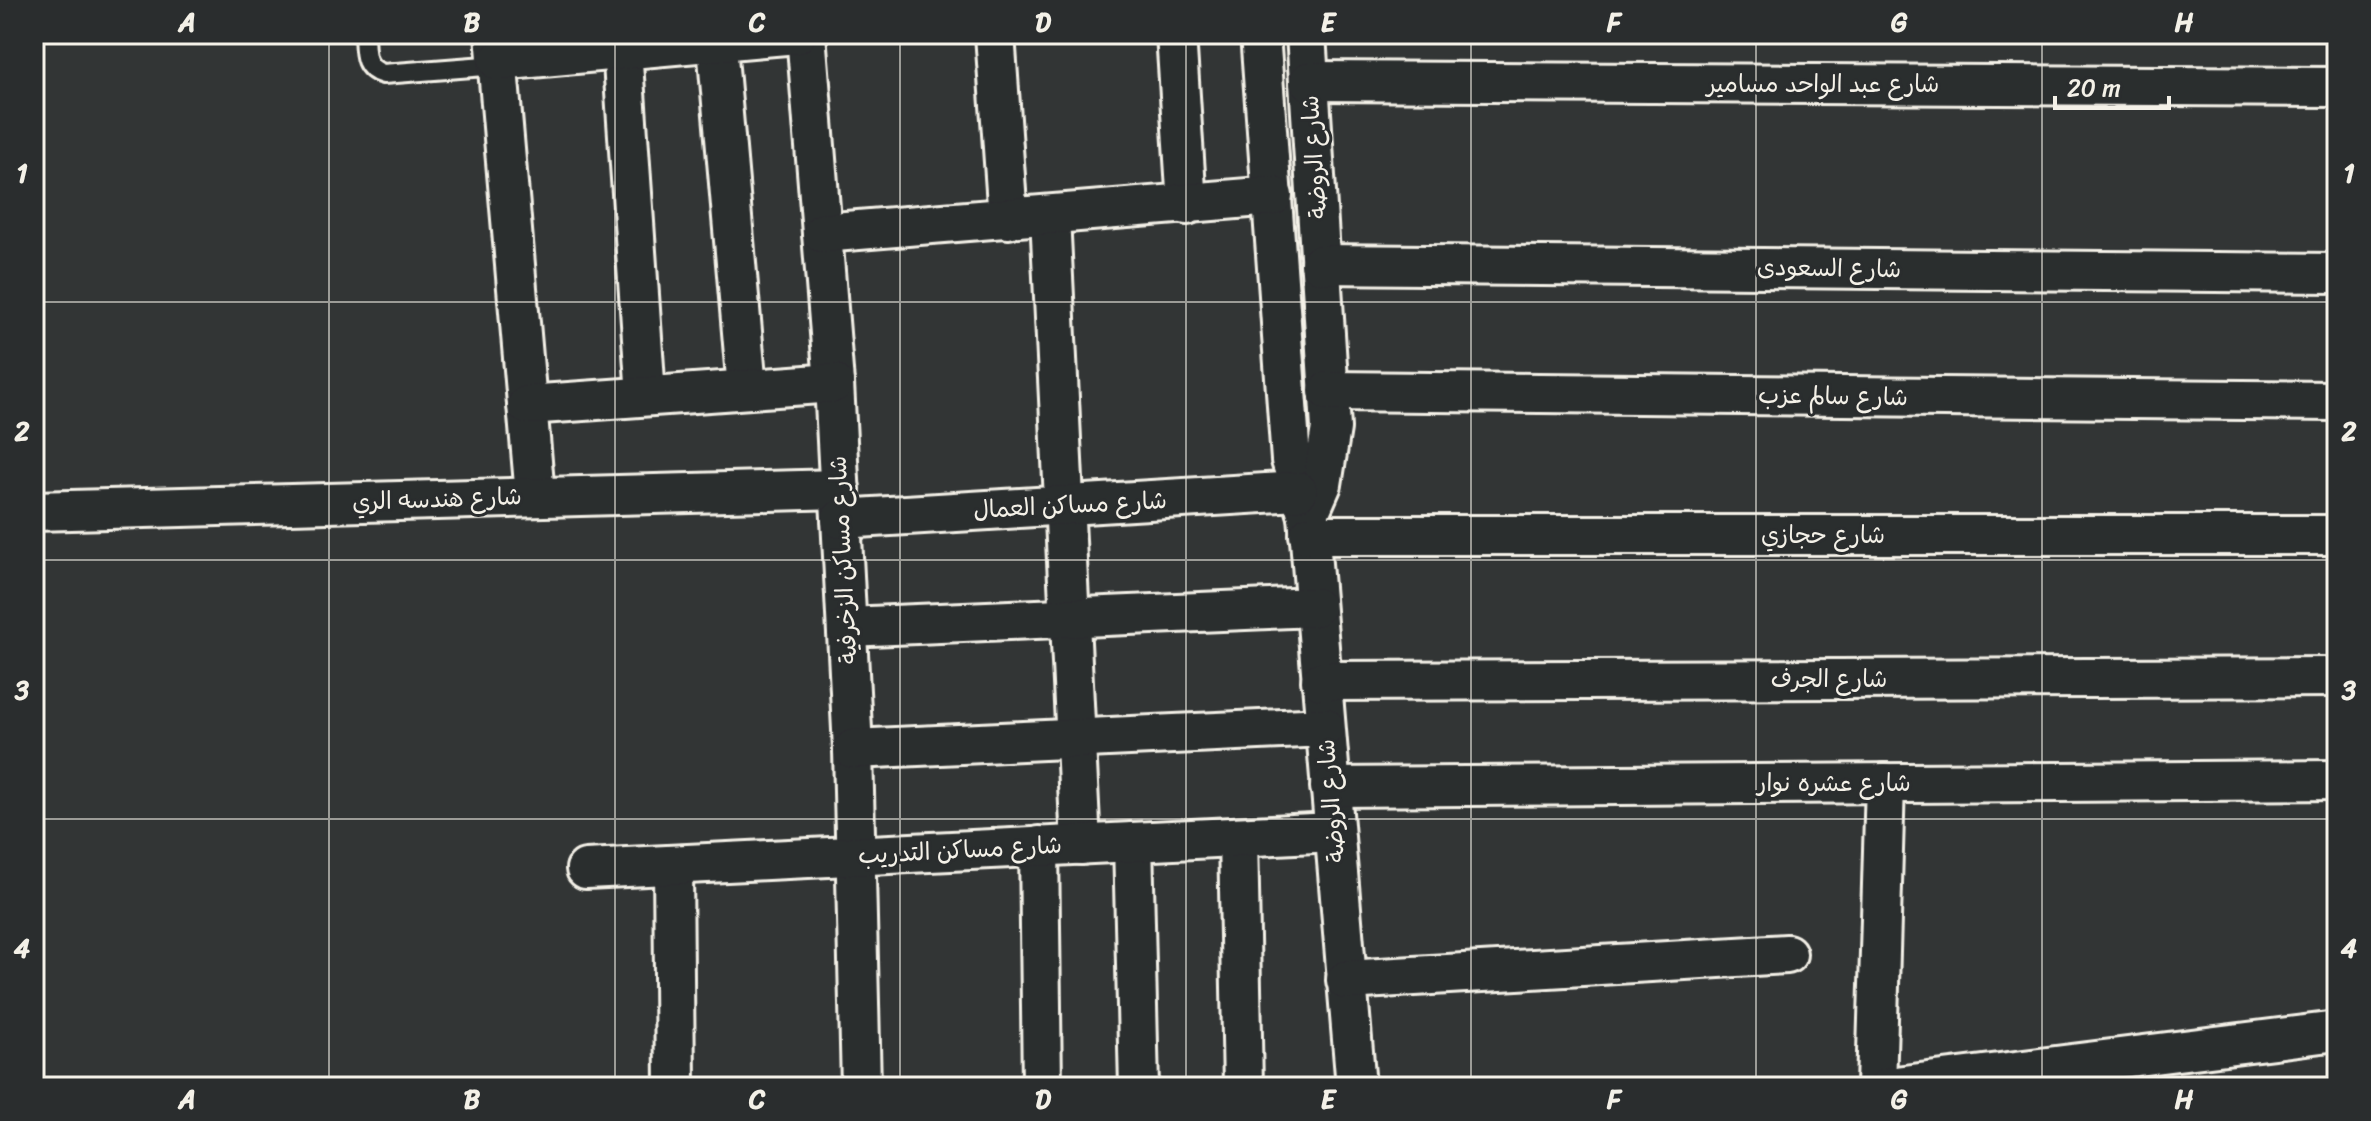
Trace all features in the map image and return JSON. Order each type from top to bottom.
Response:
[{"type":"street","points":[[535,496],[497,53],[622,42],[797,34]]},
{"type":"street","name":"شارع مساكن الزخرفية","points":[[806,34],[834,383],[847,627],[861,1087]]},
{"type":"street","points":[[995,34],[1008,219]]},
{"type":"street","points":[[1176,34],[1187,205]]},
{"type":"street","name":"شارع الروضة","points":[[1260,34],[1291,460],[1305,514],[1315,607],[1356,1087]]},
{"type":"street","name":"شارع الروضة","points":[[1305,514],[1329,456],[1328,391],[1306,34]]},
{"type":"street","points":[[717,38],[747,389]]},
{"type":"street","points":[[622,42],[646,396]]},
{"type":"street","name":"شارع عبد الواحد مسامير","points":[[1309,81],[2337,87]]},
{"type":"street","points":[[822,233],[1273,196]]},
{"type":"street","points":[[1050,216],[1081,845]]},
{"type":"street","name":"شارع السعودى","points":[[1320,264],[2337,273]]},
{"type":"street","points":[[527,405],[834,383]]},
{"type":"street","name":"شارع سالم عزب","points":[[1328,391],[2337,401]]},
{"type":"street","name":"شارع هندسه الري","points":[[34,511],[535,496],[840,504]]},
{"type":"street","name":"شارع مساكن العمال","points":[[840,504],[1064,506],[1305,514]]},
{"type":"street","name":"شارع حجازي","points":[[1305,514],[2337,535]]},
{"type":"street","points":[[847,627],[1315,607]]},
{"type":"street","name":"شارع الجرف","points":[[1321,681],[2337,677]]},
{"type":"street","points":[[853,749],[1325,727]]},
{"type":"street","name":"شارع عشره نوار","points":[[1330,787],[2337,780]]},
{"type":"street","points":[[1876,1087],[1885,783]]},
{"type":"street","name":"شارع مساكن التدريب","points":[[586,869],[1334,832]]},
{"type":"street","points":[[1238,837],[1243,1087]]},
{"type":"street","points":[[1133,842],[1139,1087]]},
{"type":"street","points":[[1039,846],[1042,1087]]},
{"type":"street","points":[[673,865],[675,1087]]},
{"type":"street","points":[[1346,980],[1787,954]]},
{"type":"street","points":[[1888,1087],[2337,1031]]},
{"type":"lane","points":[[364,34],[366,62],[373,71],[383,74],[497,53]]}]
